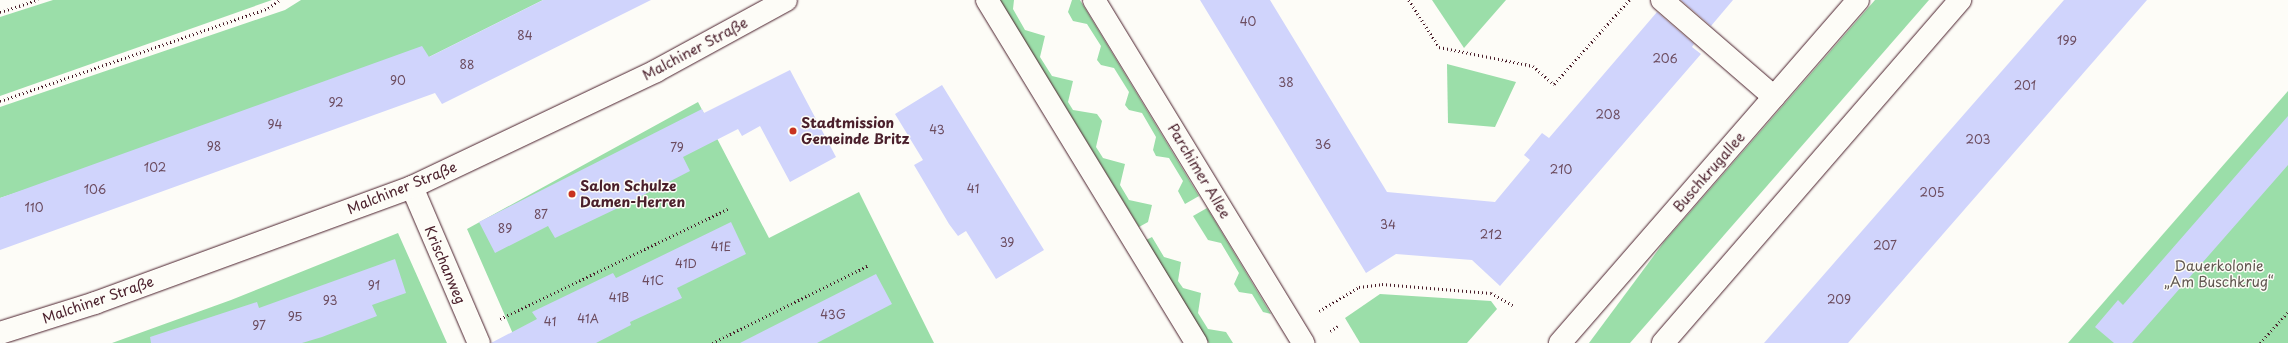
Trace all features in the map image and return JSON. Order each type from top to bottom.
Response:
[{"type":"street","name":"Malchiner Straße","points":[[0,333],[95,303],[412,188],[656,71],[786,0]]},
{"type":"street","points":[[987,0],[1196,343]]},
{"type":"street","name":"Parchimer Allee","points":[[1094,0],[1298,335]]},
{"type":"street","points":[[1662,0],[1774,97]]},
{"type":"street","name":"Buschkrugallee","points":[[1560,343],[1858,0]]},
{"type":"street","points":[[1663,343],[1960,0]]},
{"type":"street","name":"Krischanweg","points":[[412,188],[477,338]]},
{"type":"path","points":[[0,12],[38,0]]},
{"type":"path","points":[[0,101],[268,8],[280,0]]},
{"type":"path","points":[[1409,0],[1439,48],[1533,66],[1554,84],[1629,0]]},
{"type":"path","points":[[477,338],[728,210]]},
{"type":"path","points":[[712,343],[869,265]]},
{"type":"path","points":[[1298,335],[1359,287],[1382,284],[1491,293],[1513,305]]},
{"type":"path","points":[[2260,343],[2288,312]]},
{"type":"path","points":[[1328,332],[1338,326]]},
{"type":"green space","points":[[53,0],[272,0],[0,96],[0,17]]},
{"type":"green space","points":[[301,0],[543,0],[429,57],[0,198],[0,107],[285,10]]},
{"type":"green space","points":[[1000,0],[1014,0],[1013,9],[1025,30],[1045,36],[1040,57],[1052,76],[1073,81],[1068,102],[1073,110],[1097,114],[1102,121],[1096,147],[1103,158],[1125,164],[1120,185],[1129,200],[1152,205],[1148,222],[1139,227]]},
{"type":"green space","points":[[1072,0],[1080,0],[1199,196],[1185,204],[1178,191],[1183,181],[1169,158],[1156,156],[1153,150],[1156,137],[1142,113],[1129,110],[1125,105],[1129,92],[1114,68],[1101,65],[1097,60],[1101,46],[1087,24],[1073,21],[1068,12]]},
{"type":"green space","points":[[1432,0],[1506,0],[1464,48]]},
{"type":"green space","points":[[1875,0],[1929,0],[1630,343],[1589,343],[1664,242]]},
{"type":"green space","points":[[1447,64],[1516,82],[1495,127],[1448,123]]},
{"type":"green space","name":"Dauerkolonie „Am Buschkrug“","points":[[2288,91],[2288,343],[2068,343]]},
{"type":"green space","points":[[698,102],[769,238],[859,192],[934,343],[517,343],[467,229]]},
{"type":"green space","points":[[1207,208],[1271,314],[1263,312],[1252,294],[1239,292],[1234,284],[1239,273],[1221,243],[1208,240],[1193,216]]},
{"type":"green space","points":[[398,233],[447,343],[112,343],[231,300]]},
{"type":"green space","points":[[1152,237],[1164,257],[1181,262],[1178,281],[1183,288],[1201,293],[1198,313],[1208,329],[1226,332],[1233,343],[1209,343],[1146,240]]},
{"type":"green space","points":[[1380,294],[1491,301],[1497,309],[1467,343],[1360,343],[1345,318]]},
{"type":"building","points":[[543,0],[651,0],[442,104],[435,93],[0,250],[0,198],[422,46],[429,57]]},
{"type":"building","points":[[1200,0],[1270,0],[1387,192],[1495,202],[1530,160],[1524,155],[1542,133],[1549,138],[1657,12],[1694,44],[1692,47],[1701,54],[1500,286],[1472,260],[1396,254],[1366,273]]},
{"type":"building","points":[[1681,0],[1733,0],[1711,26]]},
{"type":"building","points":[[2064,0],[2147,0],[1848,343],[1764,343]]},
{"type":"building","points":[[790,70],[836,157],[790,182],[760,126],[742,136],[738,129],[683,157],[690,171],[620,207],[555,238],[548,226],[495,253],[479,222],[702,109],[704,113]]},
{"type":"building","points":[[942,85],[1044,250],[996,279],[966,231],[958,236],[949,224],[914,165],[923,160],[895,114]]},
{"type":"building","points":[[2288,116],[2288,165],[2132,343],[2114,343],[2095,327],[2118,300],[2123,305]]},
{"type":"building","points":[[731,222],[746,254],[677,288],[682,298],[630,322],[631,325],[596,343],[491,343],[537,319],[532,312],[613,273],[616,278]]},
{"type":"building","points":[[395,259],[406,293],[372,305],[377,316],[322,337],[302,343],[151,343],[150,337],[257,302],[259,308]]},
{"type":"building","points":[[876,274],[892,304],[817,343],[740,343]]},
{"type":"place","name":"Stadtmission Gemeinde Britz","points":[[793,131]]},
{"type":"place","name":"Salon Schulze Damen-Herren","points":[[572,194]]}]
